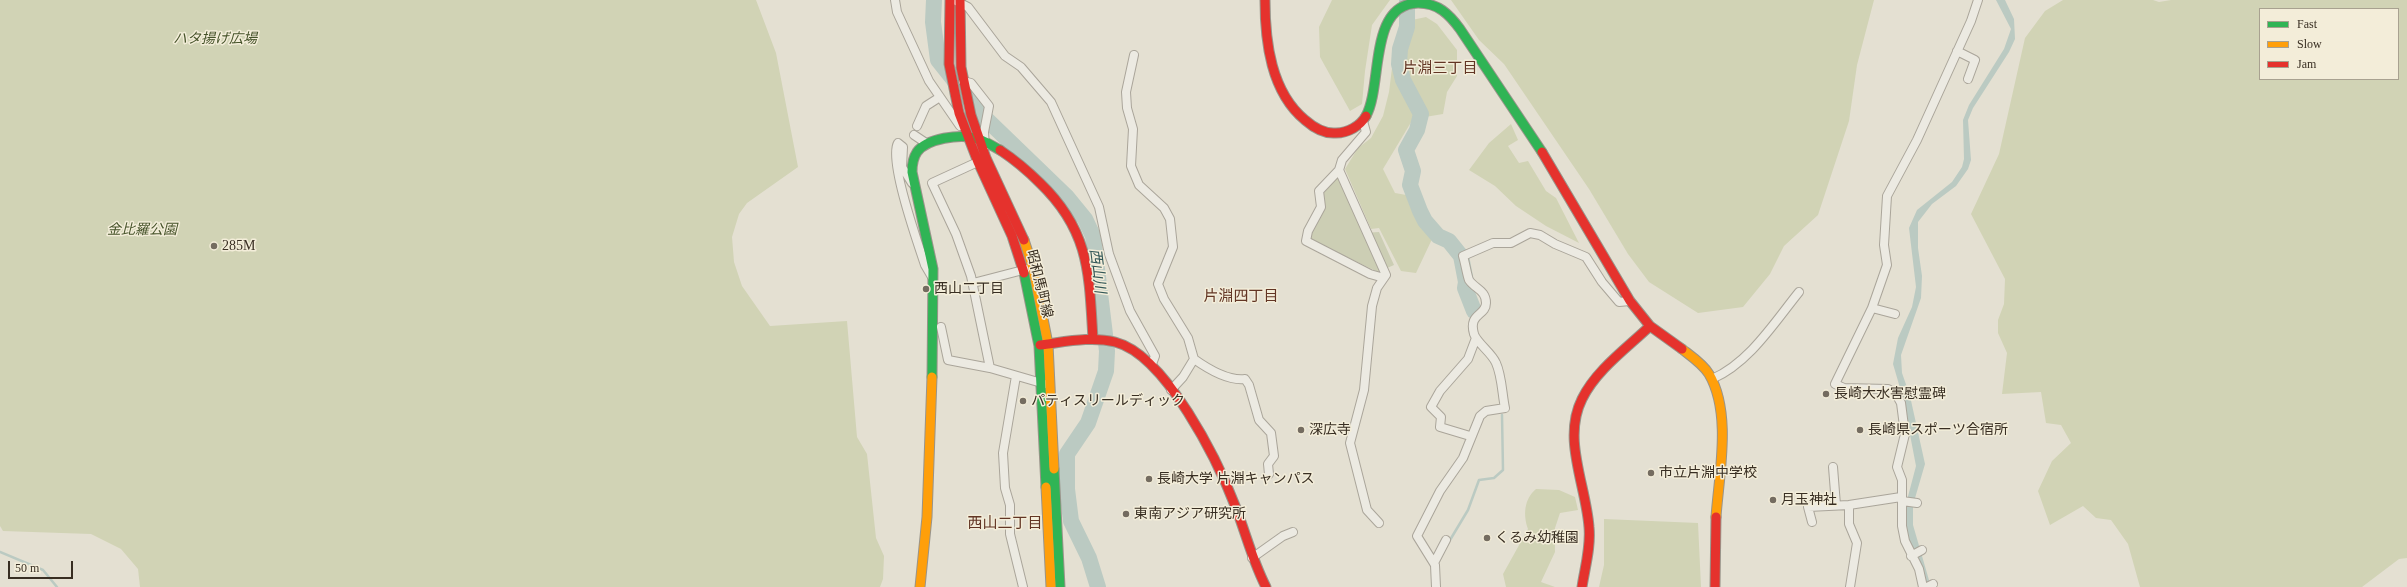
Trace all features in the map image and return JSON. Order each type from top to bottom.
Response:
[{"type":"street","points":[[895,0],[897,12],[929,81],[968,137]]},
{"type":"street","points":[[955,0],[968,7],[1005,56],[1021,67],[1051,102],[1099,207],[1109,254],[1130,311],[1155,356],[1152,364]]},
{"type":"street","name":"昭和馬町線","points":[[955,0],[949,64],[959,113],[978,162],[1012,236],[1024,270],[1044,345]]},
{"type":"street","name":"昭和馬町線","points":[[955,0],[961,67],[971,115],[982,135],[986,158],[1022,234],[1033,268],[1044,345],[1051,587]]},
{"type":"street","points":[[1265,0],[1265,39],[1277,83],[1306,122],[1319,131],[1335,134],[1351,130],[1363,121],[1371,106],[1381,37],[1387,21],[1399,5],[1414,3],[1433,4],[1447,12],[1537,144],[1630,301],[1650,326],[1702,365],[1712,379],[1722,410],[1714,556],[1715,587]]},
{"type":"street","points":[[1923,587],[1919,569],[1911,556],[1902,526],[1904,500],[1902,480],[1897,467],[1904,434],[1901,403],[1896,394],[1888,389],[1844,388],[1835,384],[1872,308],[1887,265],[1884,245],[1887,196],[1917,140],[1976,9],[1978,0]]},
{"type":"street","points":[[1957,51],[1975,60],[1968,79]]},
{"type":"street","points":[[1134,55],[1126,92],[1127,108],[1133,129],[1131,166],[1139,185],[1164,208],[1170,219],[1173,247],[1158,284],[1164,299],[1188,338],[1194,360],[1216,373],[1236,380],[1245,379],[1250,385],[1259,420],[1271,433],[1274,456],[1268,464],[1269,474]]},
{"type":"street","points":[[963,81],[971,83],[989,106],[982,135]]},
{"type":"street","points":[[917,126],[926,106],[940,97]]},
{"type":"street","points":[[1363,121],[1366,132],[1342,160],[1339,170],[1319,191],[1322,207],[1308,231],[1306,241],[1370,274],[1384,278]]},
{"type":"street","points":[[914,135],[926,143]]},
{"type":"street","points":[[920,587],[927,517],[932,414],[933,279],[931,255],[915,188],[912,159],[917,150],[926,143],[982,135],[1047,191],[1061,206],[1073,223],[1084,250],[1093,339]]},
{"type":"street","points":[[915,188],[903,169],[903,147],[898,143],[896,148],[897,170],[924,265],[933,279]]},
{"type":"street","points":[[986,158],[932,183],[956,234],[973,283],[990,368]]},
{"type":"street","points":[[1339,170],[1386,275],[1377,288],[1372,306],[1365,383],[1350,443],[1367,510],[1379,523]]},
{"type":"street","points":[[1470,436],[1440,427],[1441,417],[1431,407],[1440,391],[1468,359],[1476,338],[1473,321],[1475,316],[1485,309],[1486,304],[1484,292],[1469,280],[1463,256],[1493,243],[1511,243],[1530,233],[1540,235],[1555,244],[1586,257],[1602,282],[1619,302],[1630,301]]},
{"type":"street","points":[[973,283],[1033,268]]},
{"type":"street","points":[[1712,379],[1727,373],[1749,355],[1799,292]]},
{"type":"street","points":[[1872,308],[1895,314]]},
{"type":"street","points":[[941,326],[948,360],[990,368],[1045,384]]},
{"type":"street","points":[[1582,587],[1587,564],[1590,526],[1574,443],[1576,419],[1582,400],[1590,386],[1650,326]]},
{"type":"street","points":[[1434,563],[1417,536],[1440,491],[1463,458],[1470,436],[1480,416],[1486,411],[1505,408],[1496,364],[1484,346],[1476,338]]},
{"type":"street","points":[[1044,345],[1093,339],[1126,346],[1152,364],[1198,430],[1231,496],[1252,558],[1266,587]]},
{"type":"street","points":[[1171,390],[1183,377],[1194,360]]},
{"type":"street","points":[[1016,376],[1003,453],[1005,488],[1010,505],[1010,534],[1023,587]]},
{"type":"street","name":"昭和馬町線","points":[[1045,384],[1060,587]]},
{"type":"street","points":[[1833,467],[1836,505]]},
{"type":"street","points":[[1812,522],[1808,507],[1904,500],[1916,502]]},
{"type":"street","points":[[1849,505],[1849,524],[1857,543],[1850,587]]},
{"type":"street","points":[[1252,558],[1283,536],[1293,532]]},
{"type":"street","points":[[1434,585],[1434,563],[1446,540]]},
{"type":"street","points":[[1911,556],[1922,550]]},
{"type":"green space","points":[[0,0],[756,0],[776,53],[798,167],[747,203],[739,214],[732,237],[734,262],[742,286],[770,326],[847,321],[857,437],[867,454],[876,538],[884,556],[883,579],[880,587],[140,587],[138,569],[121,549],[91,534],[3,531],[0,526]]},
{"type":"green space","points":[[1332,0],[1390,0],[1372,25],[1362,104],[1350,111],[1320,57],[1319,27]]},
{"type":"green space","points":[[1451,0],[1874,0],[1857,65],[1849,121],[1818,215],[1784,246],[1770,274],[1743,307],[1698,313],[1649,282],[1628,254],[1589,189],[1504,64],[1479,40]]},
{"type":"green space","points":[[2063,0],[2153,0],[2159,2],[2171,0],[2407,0],[2407,558],[2399,559],[2362,587],[2140,587],[2128,544],[2111,520],[2096,518],[2083,506],[2050,525],[2038,491],[2052,461],[2071,443],[2061,425],[2046,423],[2041,392],[2002,394],[2007,353],[1998,333],[1998,320],[2004,304],[2005,279],[1971,214],[1999,154],[2025,38],[2045,11]]},
{"type":"green space","points":[[1426,17],[1437,24],[1457,50],[1457,76],[1447,92],[1443,114],[1413,119],[1383,169],[1395,193],[1412,196],[1424,227],[1433,237],[1416,273],[1401,271],[1379,228],[1371,229],[1345,169],[1358,148],[1371,138],[1383,116],[1389,92],[1395,44],[1399,29],[1412,20]]},
{"type":"green space","points":[[1511,124],[1518,140],[1508,146],[1519,163],[1528,161],[1546,191],[1556,198],[1579,243],[1546,226],[1516,206],[1495,186],[1469,170],[1489,143]]},
{"type":"green space","points":[[1338,176],[1363,233],[1379,232],[1394,265],[1378,272],[1311,240],[1310,232],[1321,192]]},
{"type":"green space","points":[[1536,489],[1559,490],[1575,497],[1578,510],[1560,513],[1555,528],[1555,552],[1541,582],[1555,587],[1506,587],[1503,574],[1528,529],[1525,518],[1527,502]]},
{"type":"green space","points":[[1604,519],[1698,523],[1701,587],[1599,587],[1604,565]]},
{"type":"shaded area","points":[[1996,0],[2005,0],[2014,19],[2015,39],[2009,52],[1973,108],[1968,120],[1971,160],[1968,169],[1956,186],[1932,204],[1918,222],[1918,248],[1922,276],[1921,298],[1901,355],[1902,373],[1910,396],[1925,464],[1913,505],[1913,525],[1931,587],[1926,587],[1910,544],[1906,526],[1906,504],[1916,466],[1903,398],[1893,364],[1898,338],[1912,307],[1916,287],[1909,228],[1917,210],[1952,182],[1962,167],[1964,159],[1963,120],[1969,105],[2004,49],[2011,29]]},
{"type":"waterway","name":"西山川","points":[[934,0],[933,22],[938,60],[981,114],[1067,197],[1085,219],[1093,236],[1107,351],[1106,371],[1088,423],[1067,454],[1067,489],[1071,521],[1089,558],[1098,587]]},
{"type":"waterway","points":[[1407,0],[1407,27],[1400,49],[1399,64],[1403,80],[1421,114],[1417,130],[1406,150],[1413,171],[1410,185],[1425,221],[1438,236],[1449,241],[1461,256],[1466,282],[1465,288],[1474,311]]},
{"type":"waterway","points":[[1450,540],[1468,510],[1479,480],[1494,478],[1503,470],[1502,415]]},
{"type":"waterway","points":[[0,552],[43,570],[57,587]]},
{"type":"traffic: fast","points":[[1366,116],[1371,102],[1384,31],[1391,17],[1402,7],[1418,3],[1431,5],[1447,14],[1460,29],[1542,152]]},
{"type":"traffic: fast","points":[[932,377],[933,269],[912,172],[914,159],[917,152],[928,143],[953,137],[975,138],[1000,150]]},
{"type":"traffic: fast","points":[[1024,273],[1039,346],[1046,487]]},
{"type":"traffic: fast","points":[[1054,469],[1060,587]]},
{"type":"traffic: slow","points":[[1024,240],[1033,268],[1048,344],[1054,469]]},
{"type":"traffic: slow","points":[[1682,349],[1700,364],[1709,374],[1716,390],[1720,407],[1722,444],[1716,517]]},
{"type":"traffic: slow","points":[[920,587],[927,517],[932,377]]},
{"type":"traffic: slow","points":[[1046,487],[1051,587]]},
{"type":"traffic: jam","points":[[950,0],[949,64],[959,113],[978,162],[1012,236],[1024,273]]},
{"type":"traffic: jam","points":[[960,0],[961,67],[971,115],[986,158],[1024,240]]},
{"type":"traffic: jam","points":[[1265,0],[1266,33],[1272,65],[1277,81],[1284,95],[1294,109],[1305,120],[1319,130],[1332,133],[1345,132],[1360,123],[1366,116]]},
{"type":"traffic: jam","points":[[1000,150],[1031,174],[1040,183],[1069,218],[1078,236],[1088,274],[1093,339]]},
{"type":"traffic: jam","points":[[1542,152],[1630,301],[1650,326],[1682,349]]},
{"type":"traffic: jam","points":[[1582,587],[1588,550],[1589,527],[1575,446],[1574,430],[1576,414],[1582,399],[1595,378],[1650,326]]},
{"type":"traffic: jam","points":[[1040,345],[1068,341],[1106,340],[1115,342],[1134,351],[1153,367],[1171,388],[1188,412],[1217,464],[1236,508],[1253,558],[1266,587]]},
{"type":"traffic: jam","points":[[1715,587],[1716,517]]},
{"type":"place","name":"285M","points":[[214,246]]},
{"type":"place","name":"西山二丁目","points":[[926,289]]},
{"type":"place","name":"長崎大水害慰霊碑","points":[[1826,394]]},
{"type":"place","name":"パティスリールディック","points":[[1023,401]]},
{"type":"place","name":"深広寺","points":[[1301,430]]},
{"type":"place","name":"長崎県スポーツ合宿所","points":[[1860,430]]},
{"type":"place","name":"市立片淵中学校","points":[[1651,473]]},
{"type":"place","name":"長崎大学 片淵キャンパス","points":[[1149,479]]},
{"type":"place","name":"月玉神社","points":[[1773,500]]},
{"type":"place","name":"東南アジア研究所","points":[[1126,514]]},
{"type":"place","name":"くるみ幼稚園","points":[[1487,538]]},
{"type":"district","name":"片淵三丁目","points":[[1440,69]]},
{"type":"district","name":"片淵四丁目","points":[[1241,297]]},
{"type":"district","name":"西山二丁目","points":[[1005,524]]},
{"type":"park label","name":"ハタ揚げ広場","points":[[215,39]]},
{"type":"park label","name":"金比羅公園","points":[[142,230]]}]
